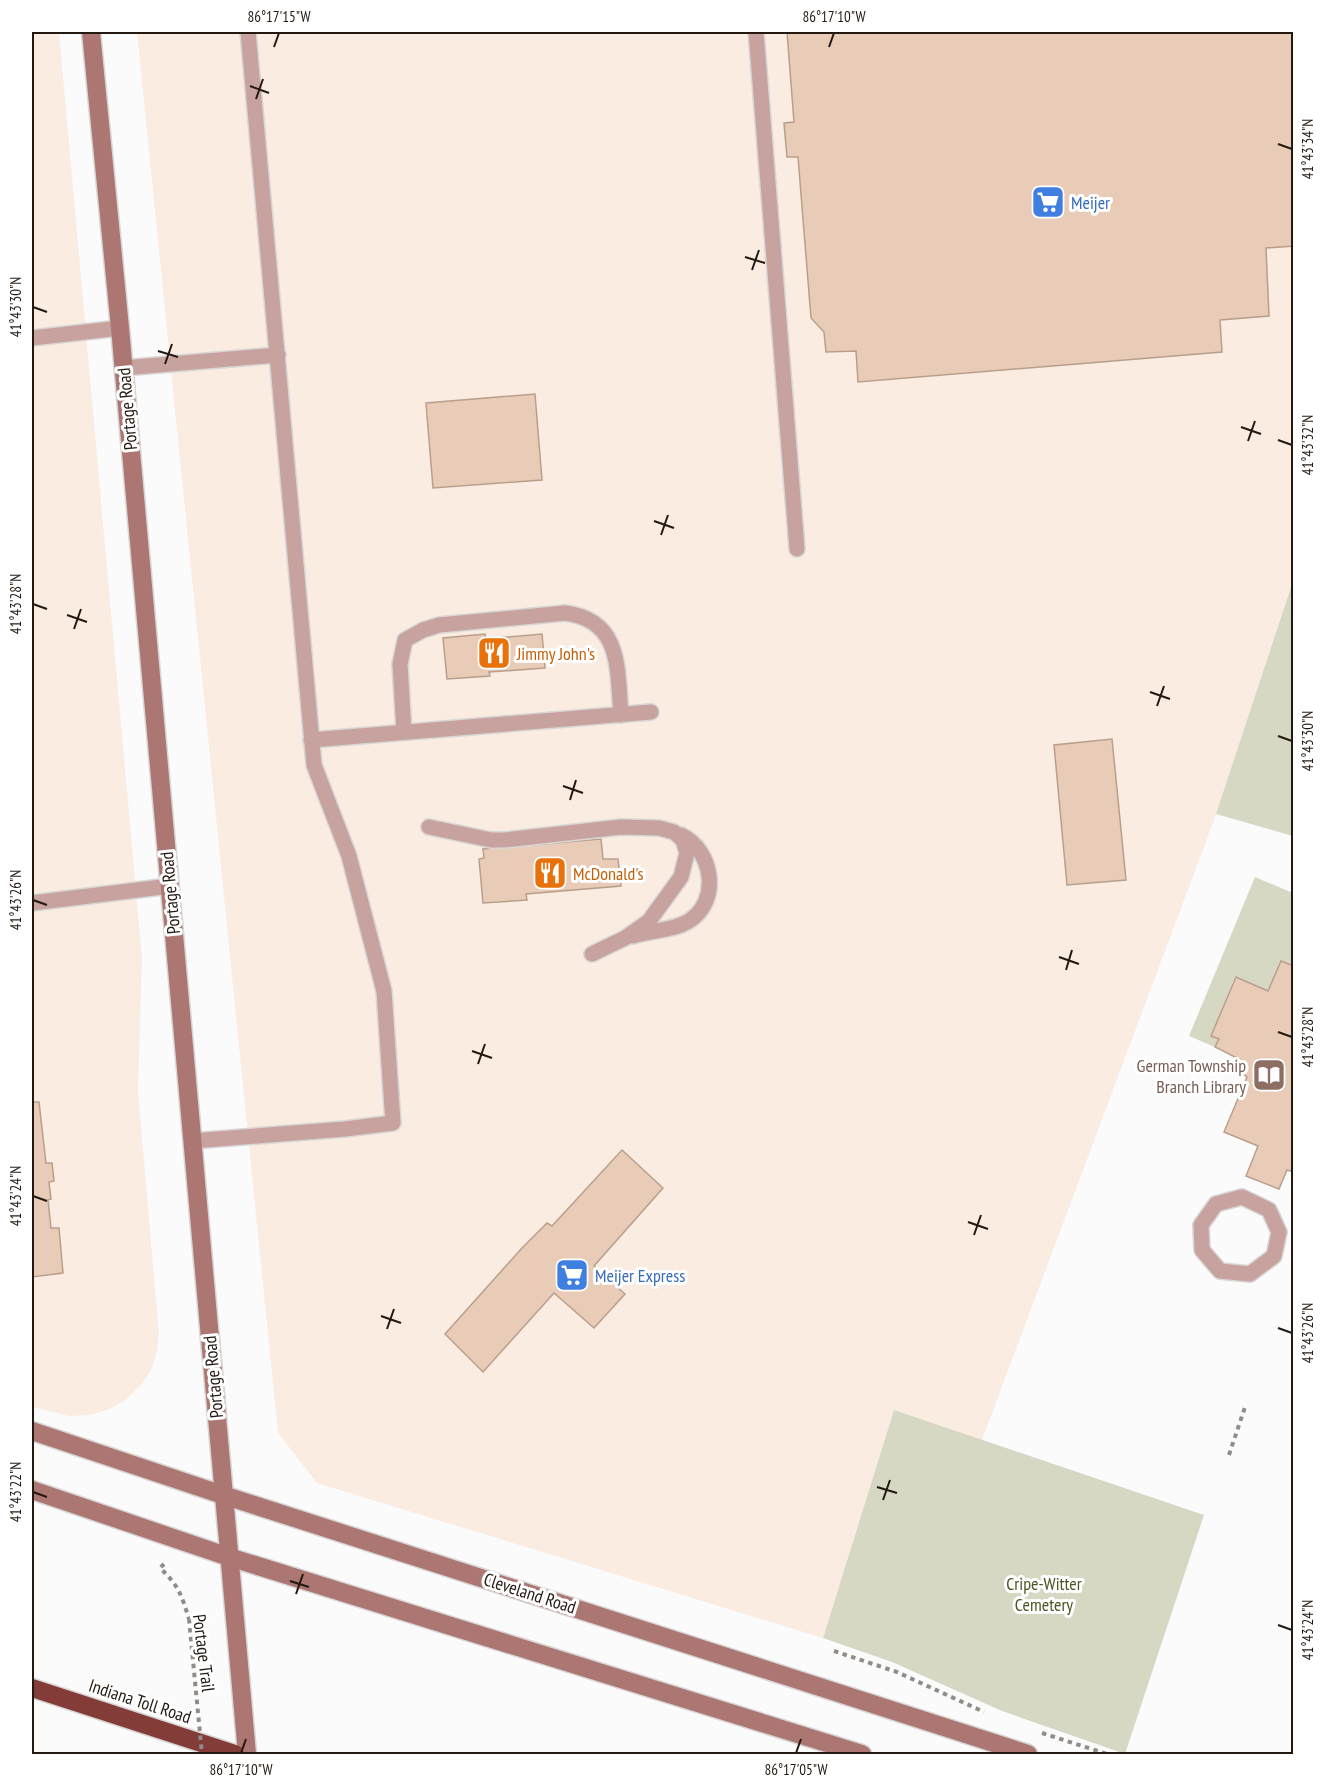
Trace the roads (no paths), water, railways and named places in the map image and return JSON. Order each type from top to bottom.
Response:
[{"type":"highway","name":"Indiana Toll Road","points":[[32,1688],[235,1755]]},
{"type":"main road","name":"Portage Road","points":[[91,32],[120,328],[247,1755]]},
{"type":"main road","name":"Cleveland Road","points":[[32,1431],[1028,1755]]},
{"type":"main road","points":[[32,1490],[229,1557],[862,1755]]},
{"type":"lane","points":[[192,1141],[393,1123],[384,991],[349,856],[314,765],[248,32]]},
{"type":"lane","points":[[756,32],[797,549]]},
{"type":"lane","points":[[32,338],[120,328]]},
{"type":"lane","points":[[123,369],[278,355]]},
{"type":"lane","points":[[404,732],[400,664],[405,640],[423,630],[439,625],[565,613],[580,615],[594,622],[604,631],[611,643],[616,658],[621,714]]},
{"type":"lane","points":[[312,740],[651,712]]},
{"type":"lane","points":[[429,827],[491,840],[621,827],[659,828],[692,840],[707,863],[710,874],[709,891],[704,905],[691,920],[625,938],[592,954]]},
{"type":"lane","points":[[625,938],[649,921],[681,877],[687,853],[683,840],[674,832]]},
{"type":"lane","points":[[32,903],[170,886]]},
{"type":"lane","points":[[1242,1197],[1269,1210],[1279,1232],[1274,1256],[1250,1274],[1220,1271],[1202,1250],[1201,1225],[1216,1204],[1242,1197]]},
{"type":"place","name":"Meijer","points":[[1048,202]]},
{"type":"place","name":"Jimmy John's","points":[[494,653]]},
{"type":"place","name":"McDonald's","points":[[550,873]]},
{"type":"place","name":"German Township Branch Library","points":[[1269,1075]]},
{"type":"place","name":"Meijer Express","points":[[572,1275]]},
{"type":"park label","name":"Cripe-Witter Cemetery","points":[[1044,1593]]}]
